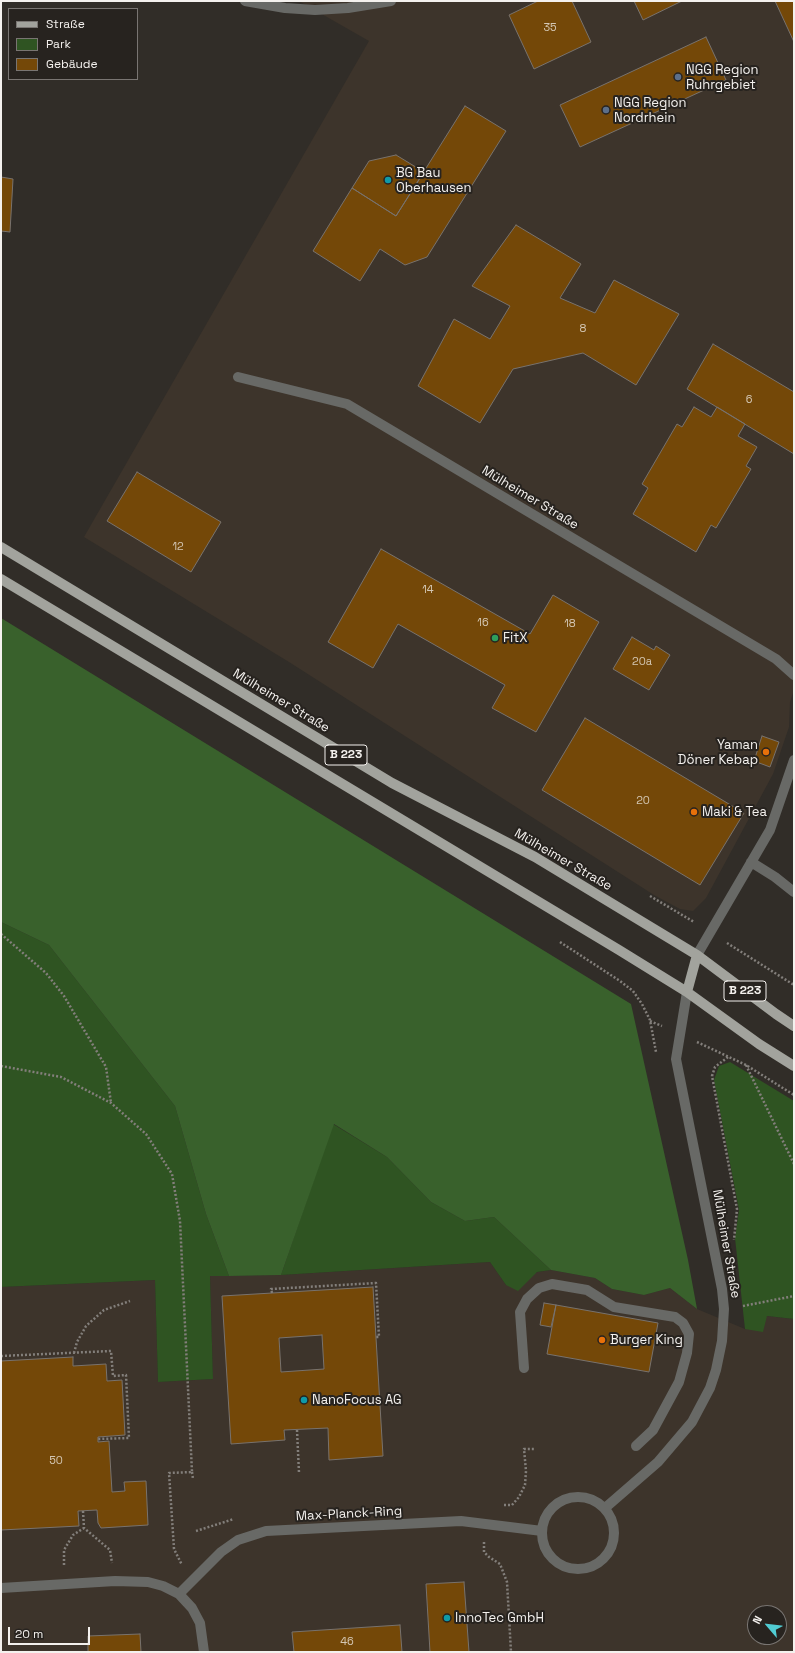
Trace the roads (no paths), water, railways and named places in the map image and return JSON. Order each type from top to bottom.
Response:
[{"type":"main road","name":"Mülheimer Straße","points":[[1,547],[392,783],[535,857],[697,955],[794,1026]]},
{"type":"main road","name":"B 223","points":[[1,579],[687,992],[758,1044],[794,1066]]},
{"type":"main road","name":"Mülheimer Straße","points":[[687,992],[697,955]]},
{"type":"street","points":[[245,1],[285,8],[315,10],[348,8],[391,1]]},
{"type":"street","name":"Mülheimer Straße","points":[[238,378],[347,404],[776,659],[794,675]]},
{"type":"street","name":"Mülheimer Straße","points":[[697,955],[770,830],[794,760]]},
{"type":"street","points":[[751,862],[776,877],[794,892]]},
{"type":"street","name":"Mülheimer Straße","points":[[605,1508],[658,1462],[692,1422],[710,1388],[716,1370],[722,1341],[724,1309],[722,1289],[676,1059],[687,992]]},
{"type":"street","points":[[524,1368],[520,1312],[527,1299],[539,1288],[552,1284],[587,1290],[614,1307],[675,1317],[683,1323],[688,1334],[687,1353],[679,1382],[653,1430],[636,1446]]},
{"type":"street","points":[[581,1496],[595,1500],[605,1508],[615,1529],[614,1541],[609,1552],[602,1560],[592,1566],[571,1569],[558,1563],[549,1554],[543,1543],[542,1531],[546,1516],[555,1504],[568,1498],[581,1496]]},
{"type":"street","name":"Max-Planck-Ring","points":[[179,1594],[221,1552],[238,1540],[266,1532],[461,1521],[542,1531]]},
{"type":"street","points":[[1,1588],[116,1581],[148,1582],[163,1586],[179,1594],[192,1608],[200,1623],[204,1652]]},
{"type":"place","name":"NGG Region Ruhrgebiet","points":[[678,77]]},
{"type":"place","name":"NGG Region Nordrhein","points":[[606,110]]},
{"type":"place","name":"BG Bau Oberhausen","points":[[388,180]]},
{"type":"place","name":"FitX","points":[[495,638]]},
{"type":"place","name":"Yaman Döner Kebap","points":[[766,752]]},
{"type":"place","name":"Maki & Tea","points":[[694,812]]},
{"type":"place","name":"Burger King","points":[[602,1340]]},
{"type":"place","name":"NanoFocus AG","points":[[304,1400]]},
{"type":"place","name":"InnoTec GmbH","points":[[447,1618]]}]
